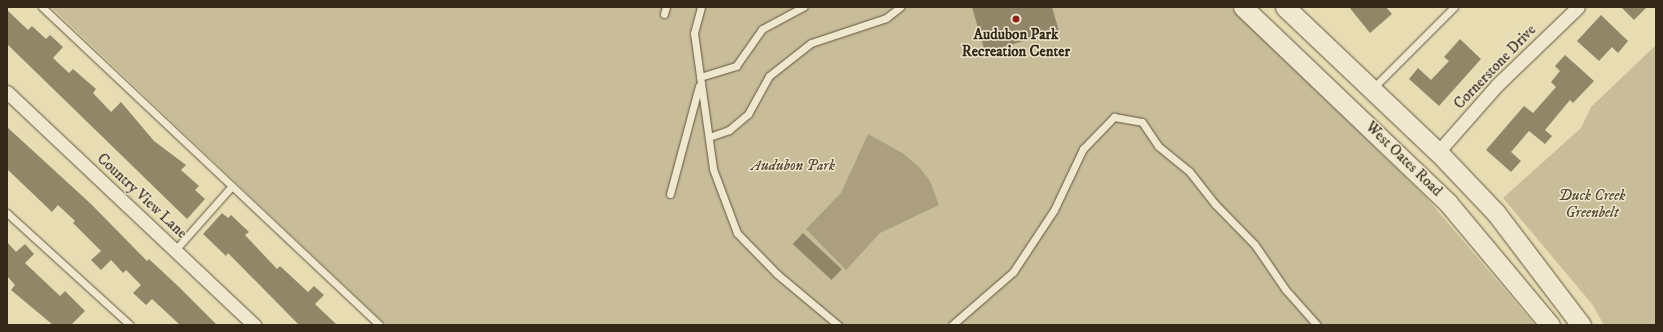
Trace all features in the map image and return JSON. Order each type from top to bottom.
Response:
[{"type":"main road","name":"West Oates Road","points":[[1243,7],[1356,113],[1448,203],[1546,320]]},
{"type":"main road","name":"West Oates Road","points":[[1284,7],[1438,152],[1519,239],[1581,325]]},
{"type":"main road","points":[[1356,113],[1405,150],[1419,155],[1438,152],[1437,177],[1448,203]]},
{"type":"street","name":"Cornerstone Drive","points":[[1438,152],[1497,85],[1578,7]]},
{"type":"street","name":"Country View Lane","points":[[7,92],[176,249],[254,325]]},
{"type":"lane","points":[[42,7],[379,325]]},
{"type":"lane","points":[[701,7],[694,33],[713,169],[737,233],[777,274],[838,325]]},
{"type":"lane","points":[[700,79],[736,66],[762,29],[803,7]]},
{"type":"lane","points":[[708,137],[729,130],[748,114],[769,76],[811,43],[886,18],[900,7]]},
{"type":"lane","points":[[1371,89],[1454,7]]},
{"type":"lane","points":[[670,194],[700,79]]},
{"type":"lane","points":[[952,325],[1013,272],[1054,210],[1083,149],[1114,117],[1142,122],[1158,146],[1189,172],[1214,204],[1255,244],[1285,289],[1317,325]]},
{"type":"lane","points":[[176,249],[232,186]]},
{"type":"lane","points":[[7,213],[130,325]]},
{"type":"green space","name":"Audubon Park","points":[[51,7],[1230,7],[1425,196],[1535,325],[386,325]]},
{"type":"green space","name":"Duck Creek Greenbelt","points":[[1656,45],[1656,325],[1604,325],[1592,304],[1503,198],[1581,128],[1591,107]]},
{"type":"shaded area","points":[[868,134],[904,154],[920,168],[930,181],[939,205],[880,233],[846,270],[806,229],[841,193]]},
{"type":"building","name":"Audubon Park Recreation Center","points":[[972,7],[1052,7],[1059,31],[985,52]]},
{"type":"building","points":[[1349,7],[1386,7],[1392,14],[1370,33]]},
{"type":"building","points":[[1621,7],[1647,7],[1634,20]]},
{"type":"building","points":[[7,10],[28,30],[32,26],[46,39],[50,35],[63,47],[53,58],[69,73],[73,69],[96,89],[93,93],[111,112],[121,102],[154,141],[186,165],[181,170],[199,186],[195,190],[205,199],[187,219],[7,44]]},
{"type":"building","points":[[1601,15],[1628,41],[1618,53],[1612,47],[1599,61],[1577,41]]},
{"type":"building","points":[[1460,39],[1481,59],[1439,106],[1409,79],[1418,68],[1431,80],[1449,61],[1444,57]]},
{"type":"building","points":[[1565,55],[1594,81],[1573,103],[1570,100],[1545,130],[1552,136],[1545,144],[1529,131],[1511,152],[1521,161],[1511,172],[1486,150],[1524,106],[1533,113],[1556,87],[1551,82],[1560,71],[1555,66]]},
{"type":"building","points":[[7,127],[91,204],[147,261],[149,259],[217,325],[180,325],[152,299],[146,305],[133,293],[141,285],[126,270],[123,273],[111,260],[101,270],[91,260],[101,251],[73,223],[75,221],[58,205],[52,212],[7,169]]},
{"type":"building","points":[[222,213],[228,218],[231,215],[249,232],[245,235],[277,269],[280,266],[308,292],[314,286],[324,295],[315,304],[337,325],[299,325],[228,253],[226,256],[203,234]]},
{"type":"building","points":[[803,233],[842,269],[832,280],[793,244]]},
{"type":"building","points":[[7,242],[16,252],[25,244],[34,254],[25,263],[60,296],[65,291],[85,311],[71,325],[53,325],[11,290],[15,285],[7,276]]},
{"type":"place","name":"Audubon Park Recreation Center","points":[[1016,19]]}]
